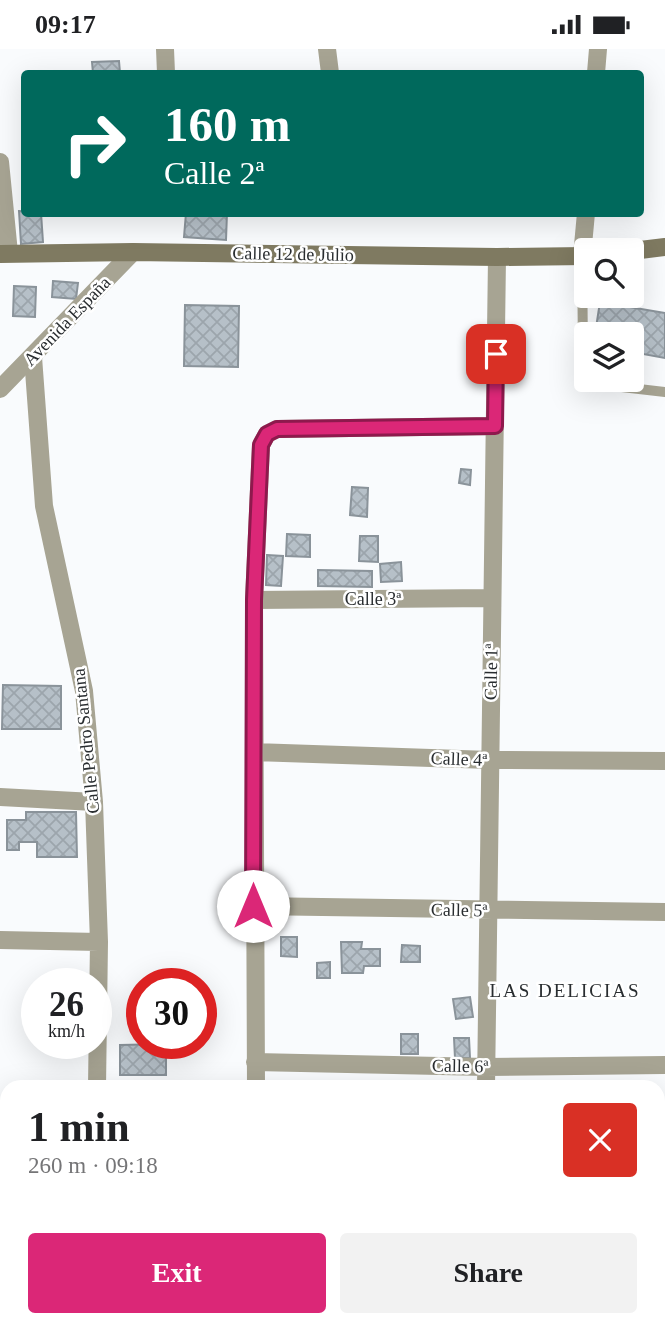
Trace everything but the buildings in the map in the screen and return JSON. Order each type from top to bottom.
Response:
[{"type":"main road","points":[[644,250],[665,247]]},
{"type":"main road","name":"Calle 12 de Julio","points":[[5,254],[133,252],[574,256]]},
{"type":"street","points":[[165,49],[166,70]]},
{"type":"street","points":[[327,49],[330,70]]},
{"type":"street","points":[[596,70],[598,49]]},
{"type":"street","points":[[0,162],[5,254]]},
{"type":"street","points":[[585,238],[586,217]]},
{"type":"street","name":"Avenida España","points":[[0,389],[133,252]]},
{"type":"street","name":"Calle 1ª","points":[[486,1080],[497,257]]},
{"type":"street","name":"Calle Pedro Santana","points":[[33,357],[44,506],[84,691],[94,802],[99,942],[97,1080]]},
{"type":"street","points":[[256,1080],[254,600],[261,445],[267,434],[277,429],[495,426]]},
{"type":"street","name":"Calle 3ª","points":[[254,600],[492,598]]},
{"type":"street","name":"Calle 4ª","points":[[254,752],[490,760],[665,761]]},
{"type":"street","points":[[0,797],[94,802]]},
{"type":"street","name":"Calle 5ª","points":[[253,906],[665,912]]},
{"type":"street","points":[[0,940],[99,942]]},
{"type":"street","name":"Calle 6ª","points":[[255,1062],[486,1067],[665,1065]]},
{"type":"lane","points":[[644,390],[665,392]]},
{"type":"district","name":"LAS DELICIAS","points":[[565,990]]},
{"type":"route","points":[[253,906],[254,600],[261,445],[267,434],[277,429],[495,426],[496,354]]}]
